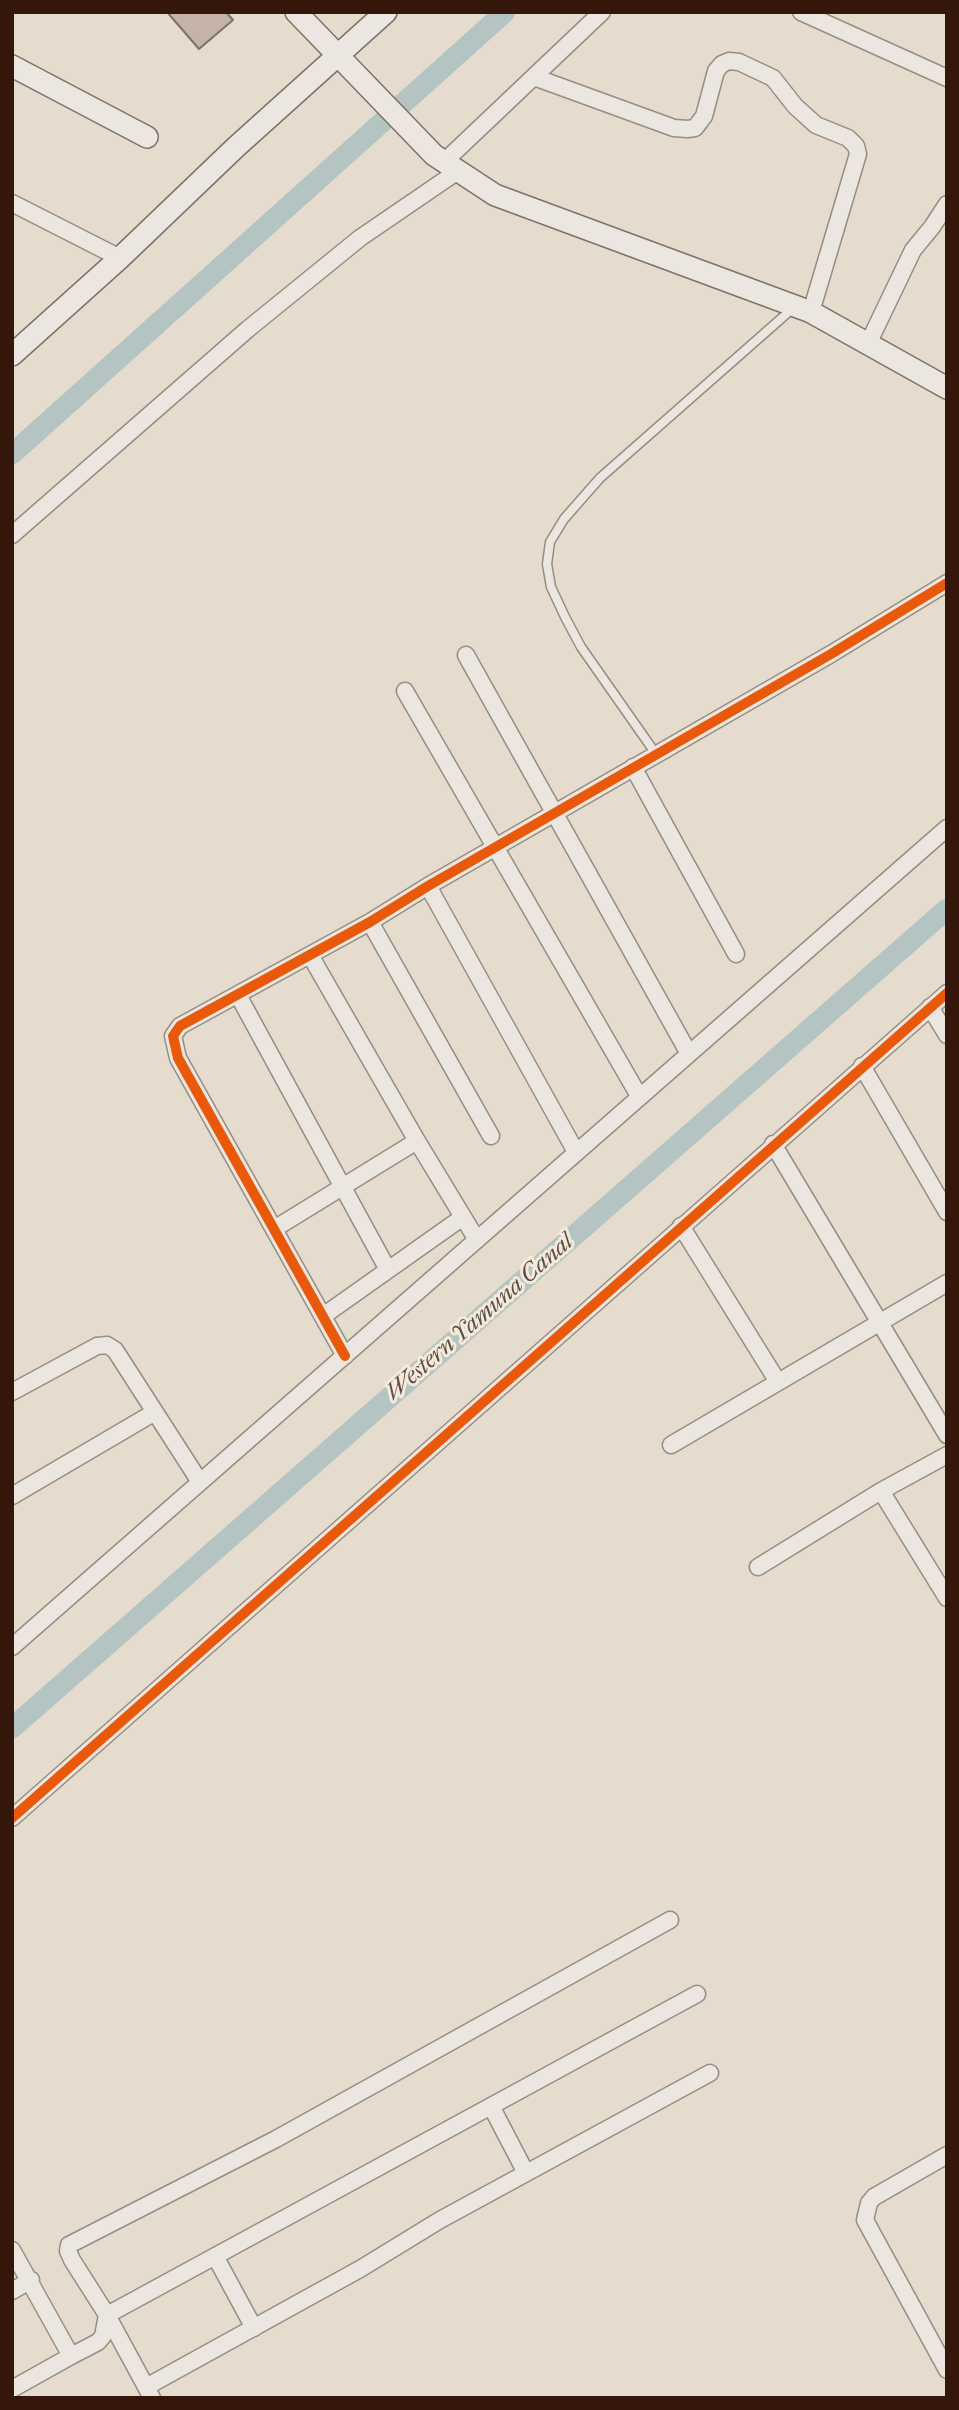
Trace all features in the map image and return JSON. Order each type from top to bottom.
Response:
[{"type":"main road","points":[[12,355],[120,258],[337,54],[386,12]]},
{"type":"main road","points":[[299,13],[360,78],[446,162],[495,195],[803,309],[947,388]]},
{"type":"main road","points":[[12,65],[147,137]]},
{"type":"street","points":[[12,535],[248,329],[360,238],[446,162],[602,12]]},
{"type":"street","points":[[801,12],[947,78]]},
{"type":"street","points":[[534,77],[674,128],[687,129],[695,128],[704,117],[716,71],[729,61],[739,62],[773,78],[795,106],[816,125],[848,138],[856,146],[858,154],[803,309]]},
{"type":"street","points":[[12,203],[120,258]]},
{"type":"street","points":[[869,344],[913,250],[941,216],[947,204]]},
{"type":"street","points":[[345,1356],[184,1069],[173,1046],[173,1036],[180,1026],[369,922],[831,654],[947,583]]},
{"type":"street","points":[[466,655],[688,1052]]},
{"type":"street","points":[[405,691],[639,1096]]},
{"type":"street","points":[[633,767],[736,954]]},
{"type":"street","points":[[14,1641],[345,1356],[688,1052],[947,828]]},
{"type":"street","points":[[428,886],[576,1152]]},
{"type":"street","points":[[369,922],[491,1136]]},
{"type":"street","points":[[310,956],[416,1141],[477,1240]]},
{"type":"street","points":[[12,1818],[947,993]]},
{"type":"street","points":[[238,995],[388,1270]]},
{"type":"street","points":[[930,1007],[947,1035]]},
{"type":"street","points":[[862,1066],[947,1212]]},
{"type":"street","points":[[274,1229],[416,1141]]},
{"type":"street","points":[[773,1144],[947,1435]]},
{"type":"street","points":[[323,1315],[463,1217]]},
{"type":"street","points":[[681,1226],[778,1382]]},
{"type":"street","points":[[671,1445],[947,1283]]},
{"type":"street","points":[[12,1392],[97,1346],[107,1345],[115,1350],[200,1482]]},
{"type":"street","points":[[12,1496],[155,1412]]},
{"type":"street","points":[[758,1567],[881,1491],[947,1455]]},
{"type":"street","points":[[881,1491],[947,1598]]},
{"type":"street","points":[[670,1920],[276,2139],[69,2245],[68,2251],[149,2392],[440,2220],[710,2073]]},
{"type":"street","points":[[107,2315],[697,1994]]},
{"type":"street","points":[[491,2106],[526,2174]]},
{"type":"street","points":[[947,2155],[874,2197],[869,2203],[865,2220],[947,2370]]},
{"type":"street","points":[[12,2250],[31,2280],[71,2357]]},
{"type":"street","points":[[215,2256],[254,2328]]},
{"type":"street","points":[[12,2291],[31,2280]]},
{"type":"street","points":[[12,2389],[98,2342],[105,2330],[107,2315]]},
{"type":"lane","points":[[656,754],[582,647],[565,617],[551,587],[547,564],[550,542],[564,519],[600,478],[803,309]]},
{"type":"building","points":[[167,12],[226,12],[233,20],[199,49]]},
{"type":"waterway","points":[[12,454],[505,12]]},
{"type":"waterway","name":"Western Yamuna Canal","points":[[12,1728],[947,909]]},
{"type":"cycle path","points":[[345,1356],[178,1058],[173,1036],[180,1026],[370,922],[831,654],[947,583]]},
{"type":"cycle path","points":[[12,1818],[947,993]]}]
